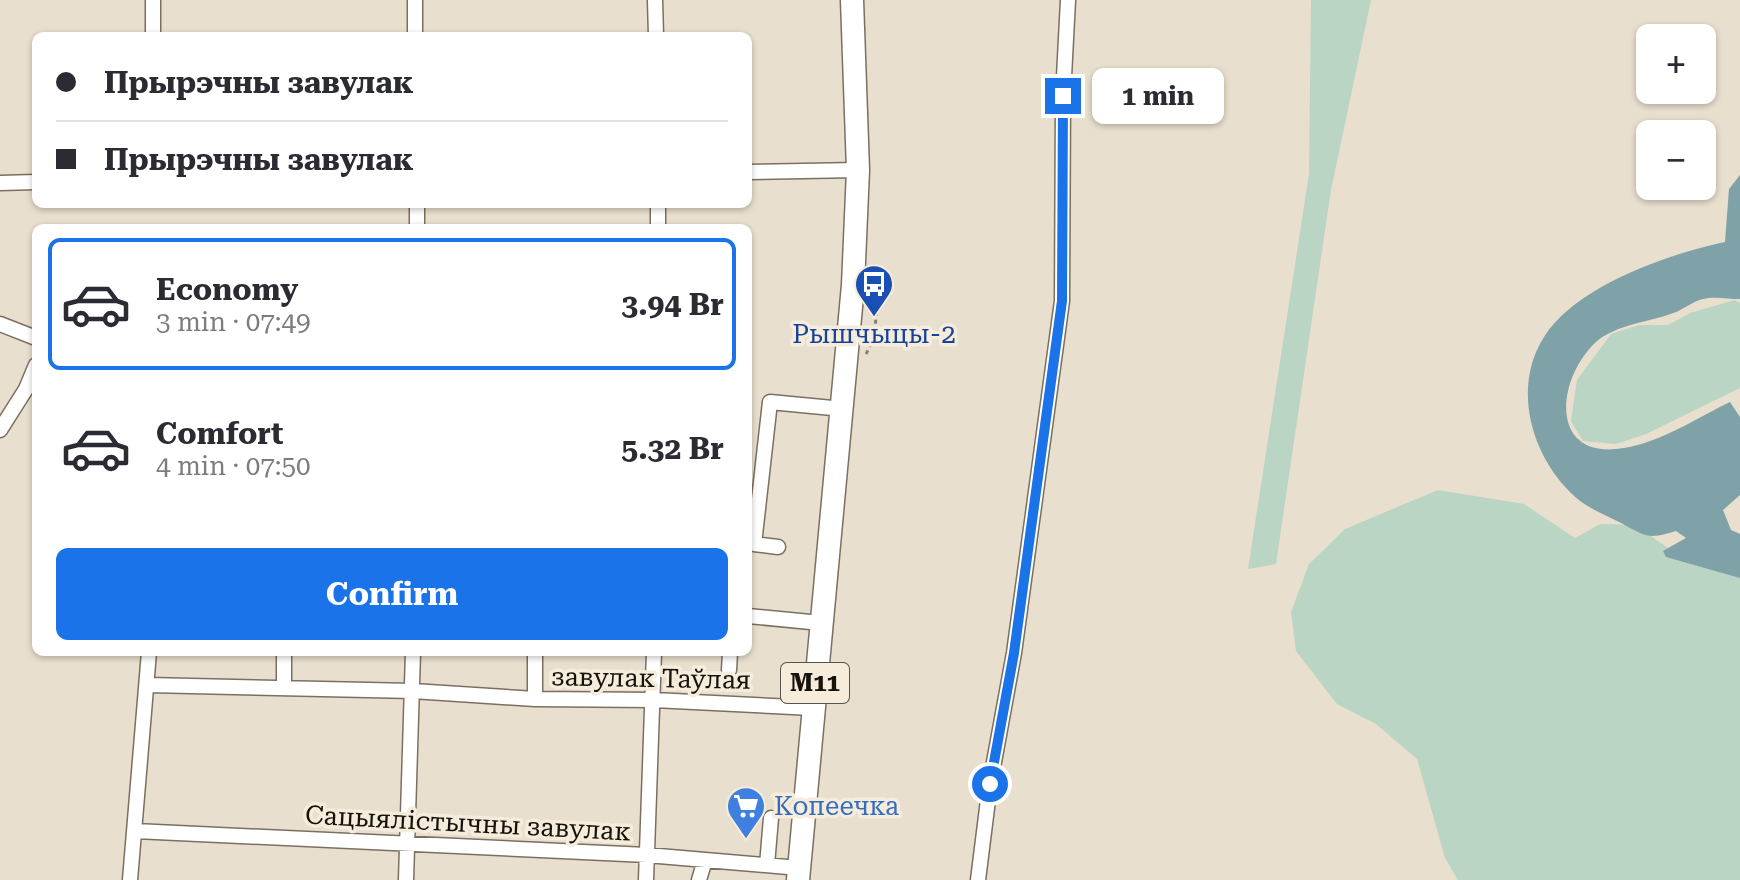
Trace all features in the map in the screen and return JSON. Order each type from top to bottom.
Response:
[{"type":"highway","name":"М11","points":[[799,874],[843,409],[858,170],[852,0]]},
{"type":"street","points":[[153,0],[153,32]]},
{"type":"street","points":[[415,0],[415,32]]},
{"type":"street","points":[[655,0],[656,32]]},
{"type":"street","points":[[978,880],[990,784],[1014,653],[1062,301],[1063,96],[1068,0]]},
{"type":"street","points":[[752,172],[858,170]]},
{"type":"street","points":[[0,183],[32,182]]},
{"type":"street","points":[[0,324],[32,336]]},
{"type":"street","points":[[0,430],[32,375]]},
{"type":"street","points":[[778,547],[754,544],[770,402],[843,409]]},
{"type":"street","points":[[752,616],[821,623]]},
{"type":"street","points":[[130,880],[149,656]]},
{"type":"street","points":[[284,656],[284,688]]},
{"type":"street","points":[[406,880],[413,656]]},
{"type":"street","name":"завулак Таўлая","points":[[535,656],[535,699]]},
{"type":"street","points":[[646,880],[654,656]]},
{"type":"street","points":[[729,670],[730,656]]},
{"type":"street","name":"завулак Таўлая","points":[[148,685],[413,691],[535,699],[654,700],[813,708]]},
{"type":"street","points":[[767,865],[771,818]]},
{"type":"street","name":"Сацыялістычны завулак","points":[[135,831],[647,855],[767,865],[799,874]]},
{"type":"street","points":[[699,880],[705,860]]},
{"type":"green space","points":[[1311,0],[1371,0],[1331,190],[1276,564],[1248,569],[1309,174]]},
{"type":"green space","points":[[1735,300],[1740,303],[1740,388],[1646,434],[1616,444],[1583,441],[1571,421],[1577,380],[1611,334],[1639,325],[1668,325],[1690,313]]},
{"type":"green space","points":[[1438,490],[1524,504],[1575,538],[1600,524],[1635,525],[1668,548],[1740,576],[1740,880],[1458,880],[1445,858],[1417,759],[1376,724],[1337,704],[1296,651],[1291,612],[1309,564],[1345,529]]},
{"type":"water","points":[[1740,175],[1740,299],[1703,299],[1676,312],[1604,336],[1583,358],[1573,376],[1567,395],[1566,414],[1571,430],[1582,442],[1599,449],[1624,448],[1665,435],[1730,402],[1740,417],[1740,495],[1723,510],[1731,530],[1740,534],[1740,578],[1666,557],[1663,551],[1686,538],[1676,531],[1648,536],[1576,498],[1545,459],[1530,419],[1528,398],[1534,356],[1544,337],[1578,302],[1651,264],[1725,242],[1729,189]]},
{"type":"place","name":"Рышчыцы-2","points":[[874,318]]},
{"type":"place","name":"Копеечка","points":[[746,840]]},
{"type":"route","points":[[990,784],[1014,653],[1062,301],[1063,96]]}]
